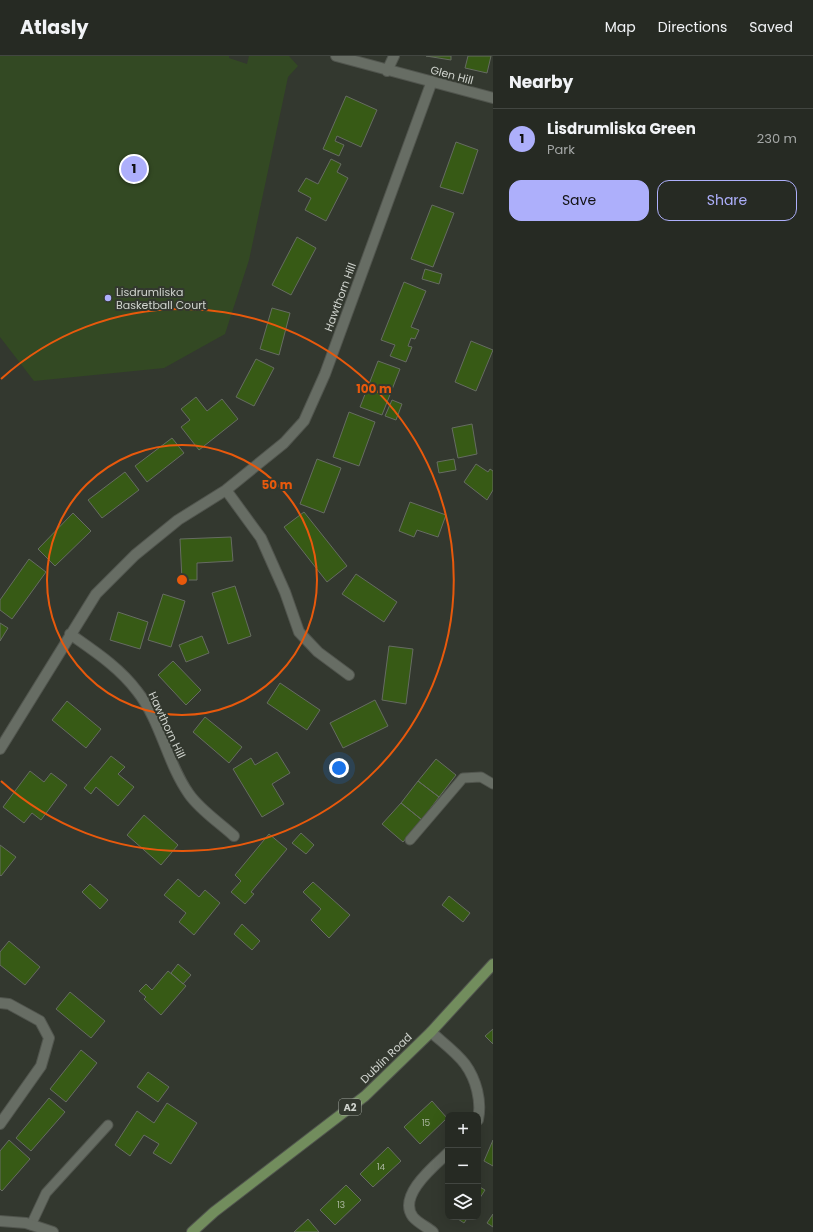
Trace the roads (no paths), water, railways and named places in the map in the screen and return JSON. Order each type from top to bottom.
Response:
[{"type":"main road","name":"Dublin Road","points":[[192,1232],[214,1212],[365,1096],[431,1032],[493,964]]},
{"type":"street","name":"Glen Hill","points":[[336,56],[493,98]]},
{"type":"street","points":[[387,70],[394,56]]},
{"type":"street","name":"Hawthorn Hill","points":[[0,749],[96,594],[135,554],[178,520],[226,490],[284,443],[304,421],[325,374],[432,81]]},
{"type":"street","points":[[226,490],[261,538],[285,592],[299,632],[318,652],[349,675]]},
{"type":"street","name":"Hawthorn Hill","points":[[70,634],[116,668],[138,692],[157,726],[174,768],[190,795],[234,836]]},
{"type":"street","points":[[0,1003],[9,1004],[40,1021],[49,1038],[41,1066],[0,1124]]},
{"type":"street","points":[[431,1032],[465,1064],[478,1091],[480,1112]]},
{"type":"street","points":[[434,1232],[413,1216],[408,1202],[413,1188],[445,1156]]},
{"type":"street","points":[[0,1221],[31,1225],[53,1232]]},
{"type":"lane","points":[[410,840],[464,778],[481,777],[493,784]]},
{"type":"lane","points":[[31,1225],[46,1193],[108,1126]]},
{"type":"place","name":"Lisdrumliska Green","points":[[134,169]]},
{"type":"place","name":"Lisdrumliska Basketball Court","points":[[108,298]]}]
